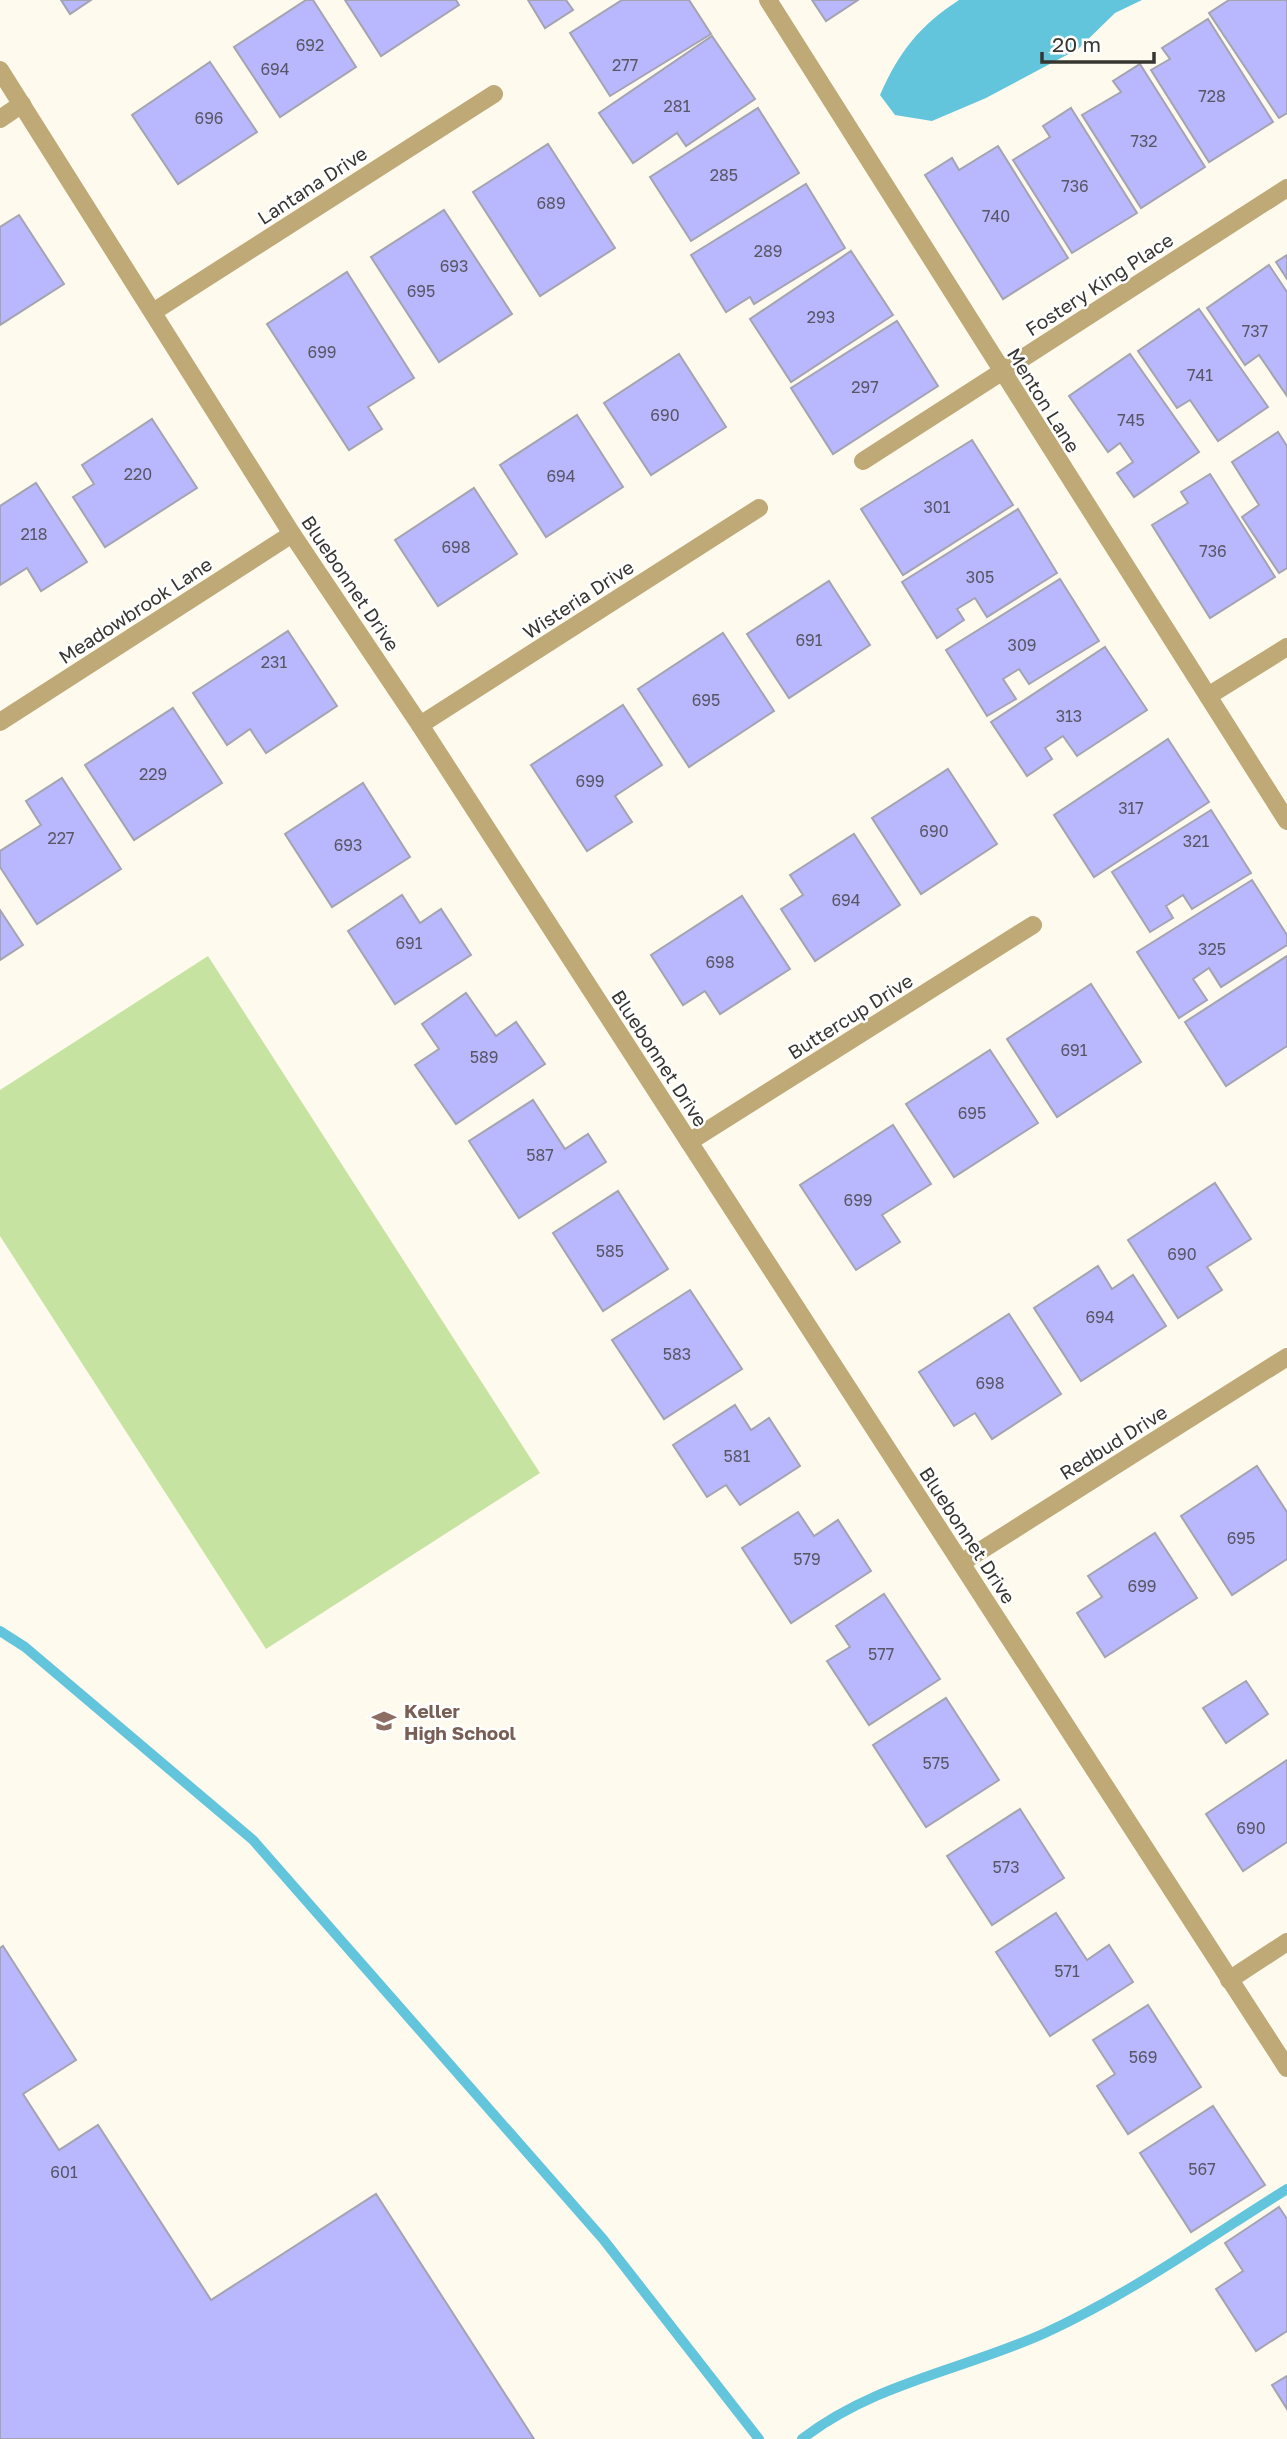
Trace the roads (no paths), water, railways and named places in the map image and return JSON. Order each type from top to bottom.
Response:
[{"type":"street","name":"Menton Lane","points":[[768,0],[1287,821]]},
{"type":"street","name":"Bluebonnet Drive","points":[[0,70],[292,534],[420,725],[1287,2068]]},
{"type":"street","name":"Lantana Drive","points":[[153,312],[494,94]]},
{"type":"street","points":[[0,119],[22,104]]},
{"type":"street","name":"Fostery King Place","points":[[863,461],[1287,188]]},
{"type":"street","name":"Wisteria Drive","points":[[420,725],[759,509]]},
{"type":"street","name":"Meadowbrook Lane","points":[[0,722],[292,534]]},
{"type":"street","points":[[1208,696],[1287,646]]},
{"type":"street","name":"Buttercup Drive","points":[[689,1142],[1033,925]]},
{"type":"street","name":"Redbud Drive","points":[[961,1563],[1287,1357]]},
{"type":"street","points":[[1229,1980],[1287,1942]]},
{"type":"water","points":[[959,0],[1142,0],[1115,13],[1078,49],[986,98],[932,121],[895,115],[880,95],[895,66],[921,30]]},
{"type":"waterway","points":[[0,1631],[25,1647],[253,1840],[603,2239],[759,2439]]},
{"type":"waterway","points":[[802,2439],[859,2404],[1014,2346],[1077,2318],[1168,2265],[1287,2189]]},
{"type":"place","name":"Keller High School","points":[[384,1721]]}]
